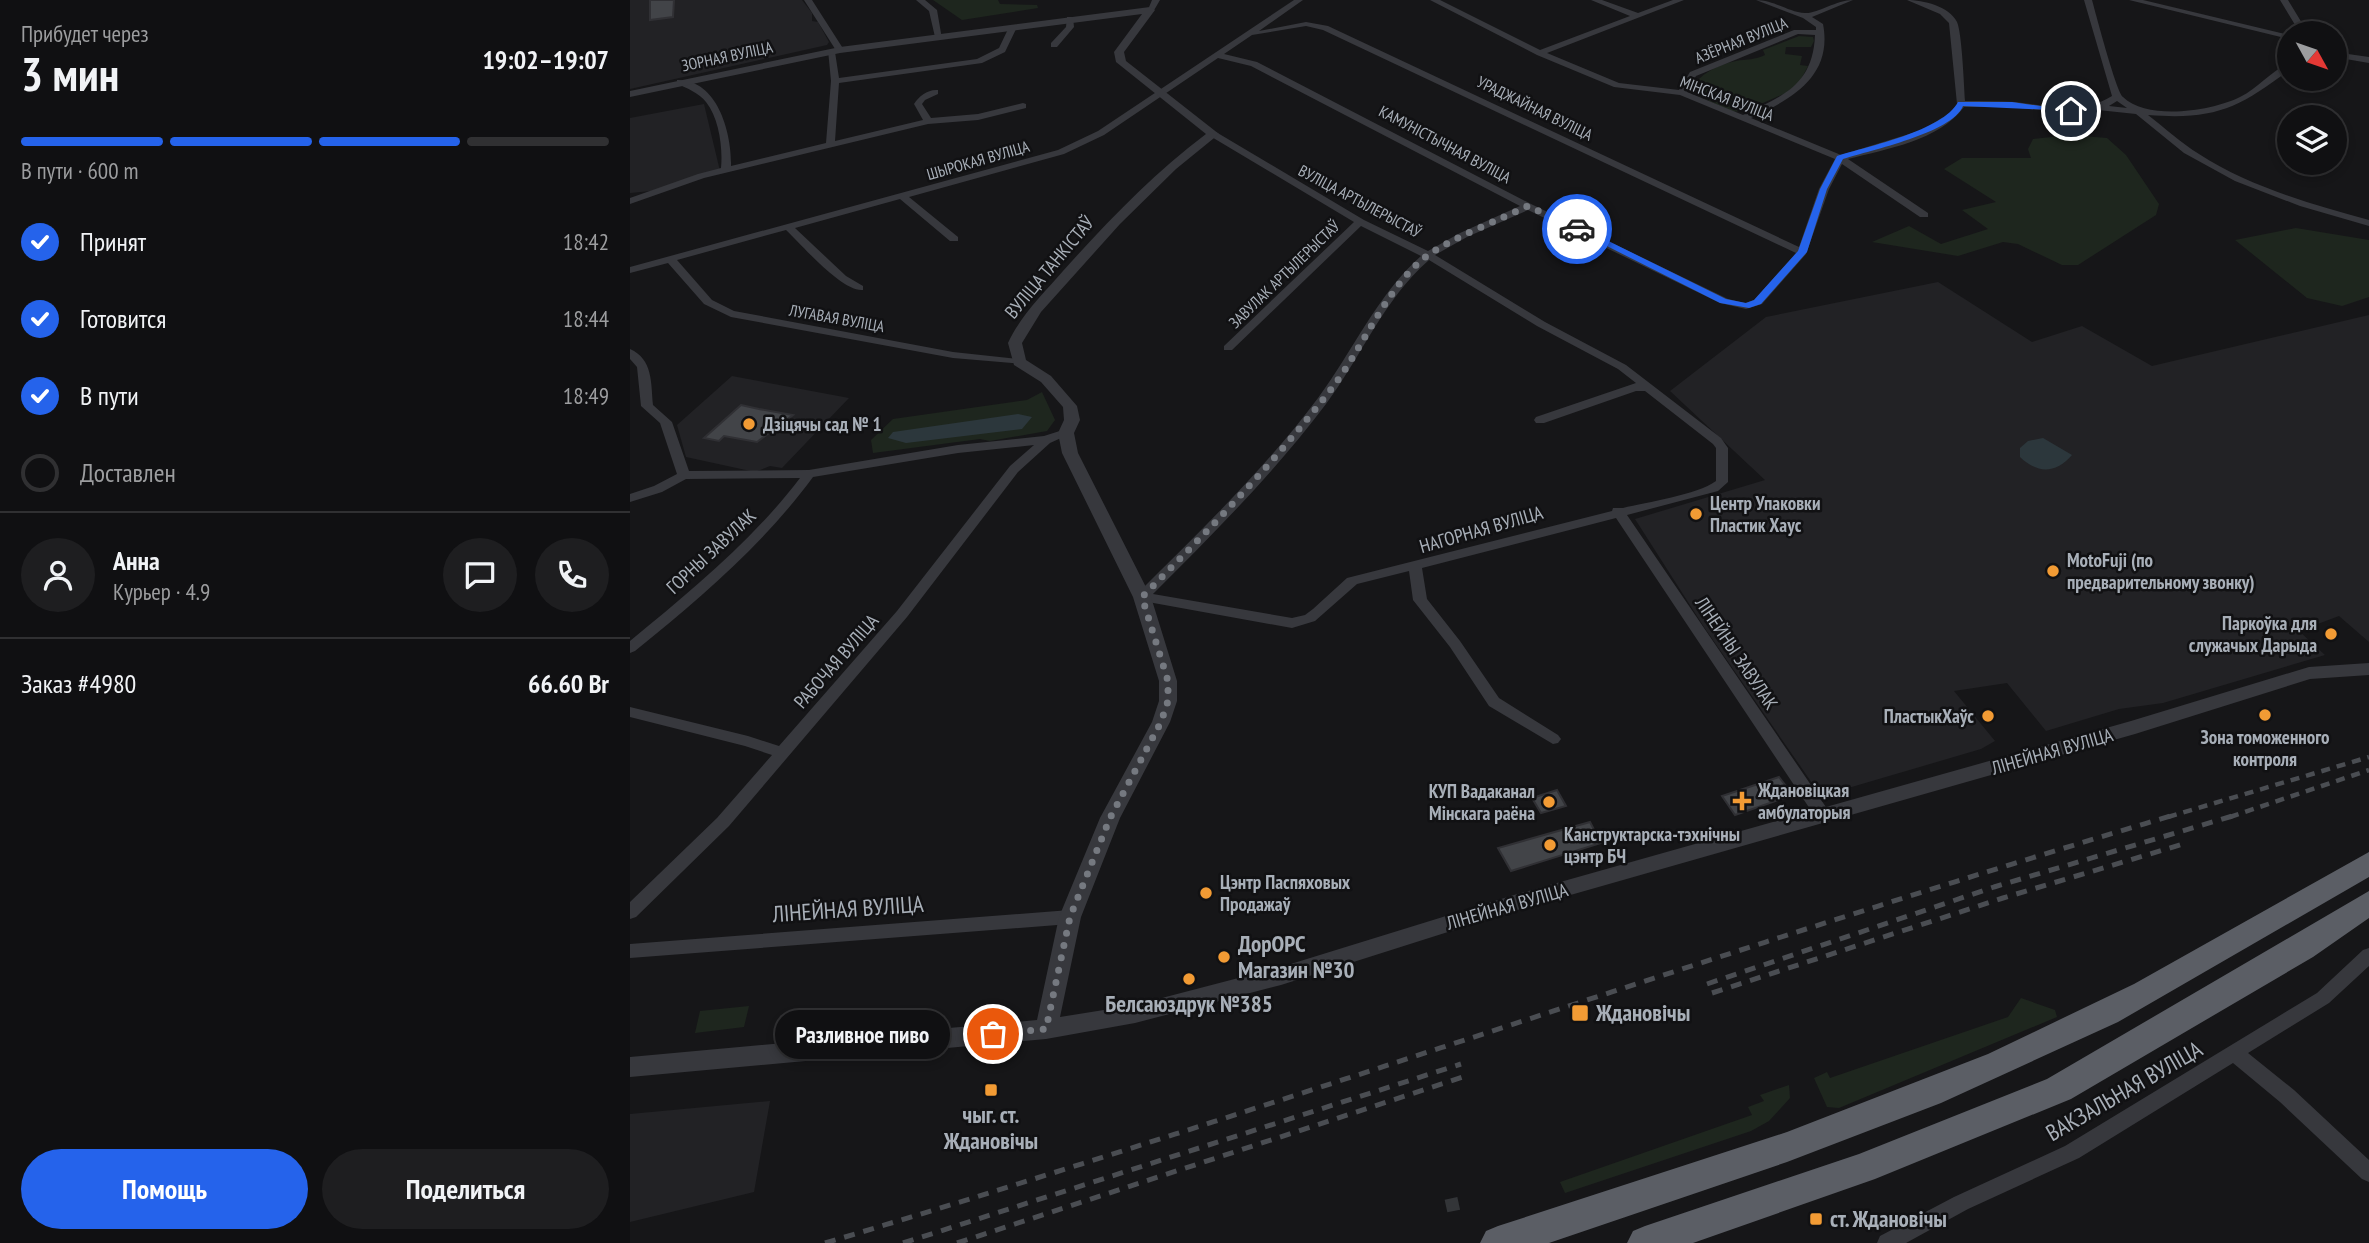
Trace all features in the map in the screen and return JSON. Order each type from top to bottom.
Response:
[{"type":"highway","points":[[1498,1243],[1877,1113],[2025,1052],[2138,996],[2369,863]]},
{"type":"highway","points":[[1645,1243],[1863,1168],[2059,1089],[2302,948],[2369,903]]},
{"type":"street","points":[[808,0],[836,51],[830,145]]},
{"type":"street","points":[[920,0],[933,10],[939,37]]},
{"type":"street","name":"ШЫРОКАЯ ВУЛІЦА","points":[[630,270],[904,197],[1084,143],[1298,0]]},
{"type":"street","name":"МІНСКАЯ ВУЛІЦА","points":[[1434,0],[1540,53],[1617,85],[1682,93],[1840,158],[1924,215]]},
{"type":"street","points":[[1595,0],[1638,16]]},
{"type":"street","points":[[1540,53],[1680,0]]},
{"type":"street","name":"АЗЁРНАЯ ВУЛІЦА","points":[[1682,93],[1693,74],[1797,32],[1821,33],[1820,26],[1807,16],[1760,0]]},
{"type":"street","points":[[1807,16],[1849,0]]},
{"type":"street","points":[[1802,252],[1824,189],[1840,158],[1937,126],[1957,112],[1961,104],[1953,23],[1943,12],[1911,0]]},
{"type":"street","points":[[2088,0],[2117,97],[2146,114],[2198,158],[2278,194],[2369,223]]},
{"type":"street","points":[[2133,0],[2277,34]]},
{"type":"street","points":[[2284,0],[2297,21]]},
{"type":"street","name":"ЗОРНАЯ ВУЛІЦА","points":[[630,94],[836,51],[1153,5]]},
{"type":"street","name":"ВУЛІЦА АРТЫЛЕРЫСТАЎ","points":[[1153,5],[1119,52],[1121,62],[1213,134],[1360,222],[1428,255],[1541,324],[1622,367],[1652,390]]},
{"type":"street","points":[[1054,45],[1070,27],[1070,19]]},
{"type":"street","name":"УРАДЖАЙНАЯ ВУЛІЦА","points":[[1247,36],[1296,24],[1325,28],[1802,252]]},
{"type":"street","points":[[835,81],[979,61],[1002,50],[1013,27]]},
{"type":"street","points":[[1744,118],[1804,85],[1817,66],[1821,33]]},
{"type":"street","name":"КАМУНІСТЫЧНАЯ ВУЛІЦА","points":[[1215,55],[1254,64],[1528,206],[1733,304],[1746,306],[1758,302],[1802,252]]},
{"type":"street","points":[[2347,56],[2369,60]]},
{"type":"street","points":[[1961,104],[2012,104],[2071,111],[2100,108],[2146,114],[2197,112],[2243,99],[2277,75]]},
{"type":"street","points":[[680,82],[701,93],[713,105],[726,148],[726,170]]},
{"type":"street","points":[[928,121],[919,111],[918,104],[922,98],[936,92]]},
{"type":"street","points":[[2100,108],[2117,97]]},
{"type":"street","points":[[630,201],[726,170],[928,121],[978,117],[1023,106]]},
{"type":"street","name":"ВУЛІЦА ТАНКІСТАЎ","points":[[1019,362],[1015,343],[1029,319],[1105,231],[1194,147],[1213,134]]},
{"type":"street","points":[[904,197],[954,239]]},
{"type":"street","points":[[1142,597],[1219,520],[1302,428],[1347,369],[1401,282],[1428,255],[1528,206]]},
{"type":"street","name":"ЗАВУЛАК АРТЫЛЕРЫСТАЎ","points":[[1228,348],[1360,222]]},
{"type":"street","points":[[788,228],[842,278],[859,288]]},
{"type":"street","name":"ЛУГАВАЯ ВУЛІЦА","points":[[671,260],[708,302],[731,314],[953,355],[1019,362]]},
{"type":"street","points":[[630,352],[643,366],[648,406],[666,422],[684,475]]},
{"type":"street","points":[[1019,362],[1046,379],[1070,406],[1072,420],[1066,433],[1070,453],[1142,597],[1168,681],[1168,701],[1161,722],[1110,818],[1070,917],[1046,1029]]},
{"type":"street","points":[[1540,420],[1635,387],[1652,390]]},
{"type":"street","name":"НАГОРНАЯ ВУЛІЦА","points":[[1142,597],[1292,623],[1305,622],[1318,615],[1336,593],[1352,581],[1415,567],[1618,511],[1714,488],[1722,482],[1722,448],[1717,441],[1652,390]]},
{"type":"street","name":"РАБОЧАЯ ВУЛІЦА","points":[[630,912],[723,822],[902,614],[1014,469],[1046,440],[1066,433]]},
{"type":"street","points":[[630,498],[658,489],[684,475],[809,474],[880,461],[1046,440]]},
{"type":"street","name":"ГОРНЫ ЗАВУЛАК","points":[[630,648],[697,592],[765,528],[809,474]]},
{"type":"street","name":"ЛІНЕЙНЫ ЗАВУЛАК","points":[[1618,511],[1824,817]]},
{"type":"street","points":[[1415,567],[1420,600],[1455,644],[1494,702],[1553,739]]},
{"type":"street","name":"ЛІНЕЙНАЯ ВУЛІЦА","points":[[630,1067],[1046,1029],[1135,1014],[1265,980],[1514,903],[1824,817],[2135,727],[2309,673],[2369,669]]},
{"type":"street","points":[[630,712],[748,741],[782,753]]},
{"type":"street","name":"ЛІНЕЙНАЯ ВУЛІЦА","points":[[630,951],[1070,917]]},
{"type":"street","name":"ВАКЗАЛЬНАЯ ВУЛІЦА","points":[[1887,1243],[1961,1203],[2072,1152],[2236,1054],[2323,998],[2369,955]]},
{"type":"street","points":[[2236,1054],[2287,1096],[2369,1173]]},
{"type":"shaded area","points":[[630,0],[802,0],[812,13],[812,21],[818,22],[829,42],[827,45],[630,89]]},
{"type":"shaded area","points":[[933,0],[998,0],[1000,4],[1037,5],[1038,8],[962,20]]},
{"type":"shaded area","points":[[1799,36],[1813,37],[1814,41],[1811,47],[1786,47],[1785,54],[1802,56],[1800,65],[1808,66],[1799,83],[1786,93],[1747,110],[1732,112],[1689,91],[1703,75],[1715,68],[1762,57],[1765,55],[1763,50]]},
{"type":"shaded area","points":[[704,104],[720,171],[651,191],[630,193],[630,118]]},
{"type":"shaded area","points":[[2070,135],[2107,138],[2126,155],[2159,204],[2156,215],[2078,265],[2062,265],[2018,244],[2003,242],[1958,256],[1872,242],[1909,226],[1941,244],[1988,229],[1962,210],[1996,202],[1944,169],[1962,158],[2031,158],[2028,149],[2033,139]]},
{"type":"shaded area","points":[[2296,228],[2369,240],[2369,297],[2342,306],[2307,298],[2235,240]]},
{"type":"shaded area","points":[[1938,282],[2032,342],[2082,326],[2152,366],[2369,315],[2369,642],[2339,616],[2299,631],[2325,655],[2163,703],[2119,709],[2046,731],[2007,683],[1954,691],[1995,741],[1981,749],[1821,796],[1704,627],[1635,519],[1765,480],[1670,391],[1766,317]]},
{"type":"shaded area","points":[[732,376],[849,398],[782,468],[770,466],[755,472],[686,457],[677,425]]},
{"type":"shaded area","points":[[1042,392],[1055,420],[1047,431],[990,441],[980,439],[873,453],[871,440],[893,419],[1027,400]]},
{"type":"shaded area","points":[[1018,414],[1032,417],[1022,429],[906,443],[888,438],[893,432]]},
{"type":"shaded area","points":[[2043,438],[2072,455],[2053,468],[2046,470],[2033,467],[2020,457],[2020,448],[2028,441]]},
{"type":"shaded area","points":[[2021,998],[2055,1010],[2057,1017],[1839,1108],[1827,1107],[1814,1078],[1827,1072],[1830,1078],[2008,1017]]},
{"type":"shaded area","points":[[749,1006],[744,1027],[695,1033],[700,1011]]},
{"type":"shaded area","points":[[1789,1085],[1790,1098],[1769,1121],[1751,1131],[1565,1193],[1560,1182],[1752,1115],[1748,1107],[1764,1101],[1760,1095]]},
{"type":"shaded area","points":[[770,1101],[754,1192],[630,1222],[630,1114]]},
{"type":"building","points":[[650,0],[674,0],[673,17],[650,20]]},
{"type":"building","name":"Дзіцячы сад № 1","points":[[741,405],[793,415],[757,442],[724,436],[719,441],[704,438]]},
{"type":"building","name":"Ждановіцкая амбулаторыя","points":[[1779,777],[1793,795],[1735,815],[1722,796]]},
{"type":"building","name":"КУП Вадаканал Мінскага раёна","points":[[1557,790],[1566,806],[1541,813],[1532,798]]},
{"type":"building","name":"Канструктарска-тэхнічны цэнтр БЧ","points":[[1590,822],[1601,843],[1511,871],[1498,848]]},
{"type":"tunnel","points":[[1446,1206],[1460,1203]]},
{"type":"railway","points":[[2168,817],[2369,757]]},
{"type":"railway","points":[[2235,815],[2369,770]]},
{"type":"railway","points":[[825,1243],[1163,1138],[1836,919],[2174,815]]},
{"type":"railway","points":[[1707,984],[1994,887],[2235,815]]},
{"type":"railway","points":[[2230,817],[2235,815]]},
{"type":"railway","points":[[1712,993],[2003,898],[2183,844]]},
{"type":"railway","points":[[903,1243],[1461,1064]]},
{"type":"railway","points":[[957,1243],[1466,1076]]},
{"type":"way so far","points":[[993,1034],[1046,1029],[1070,917],[1110,818],[1161,722],[1168,701],[1168,681],[1142,597],[1219,520],[1302,428],[1347,369],[1401,282],[1428,255],[1528,206],[1577,229]]},
{"type":"place","name":"Дзіцячы сад № 1","points":[[749,424]]},
{"type":"place","name":"Центр Упаковки Пластик Хаус","points":[[1696,514]]},
{"type":"place","name":"MotoFuji (по предварительному звонку)","points":[[2053,571]]},
{"type":"place","name":"Паркоўка для служачых Дарыда","points":[[2331,634]]},
{"type":"place","name":"Зона томоженного контроля","points":[[2265,715]]},
{"type":"place","name":"ПластыкХаўс","points":[[1988,716]]},
{"type":"place","name":"Ждановіцкая амбулаторыя","points":[[1742,801]]},
{"type":"place","name":"КУП Вадаканал Мінскага раёна","points":[[1549,802]]},
{"type":"place","name":"Канструктарска-тэхнічны цэнтр БЧ","points":[[1550,845]]},
{"type":"place","name":"Цэнтр Паспяховых Продажаў","points":[[1206,893]]},
{"type":"place","name":"ДорОРС Магазин №30","points":[[1224,957]]},
{"type":"place","name":"Белсаюздрук №385","points":[[1189,979]]},
{"type":"place","name":"Ждановічы","points":[[1580,1013]]},
{"type":"place","name":"Разливное пиво","points":[[993,1034]]},
{"type":"place","name":"чыг. ст. Ждановічы","points":[[991,1090]]},
{"type":"place","name":"ст. Ждановічы","points":[[1816,1219]]},
{"type":"route","points":[[1577,229],[1724,301],[1746,306],[1758,302],[1802,252],[1824,189],[1840,158],[1937,126],[1957,112],[1961,104],[2012,104],[2071,111]]}]
